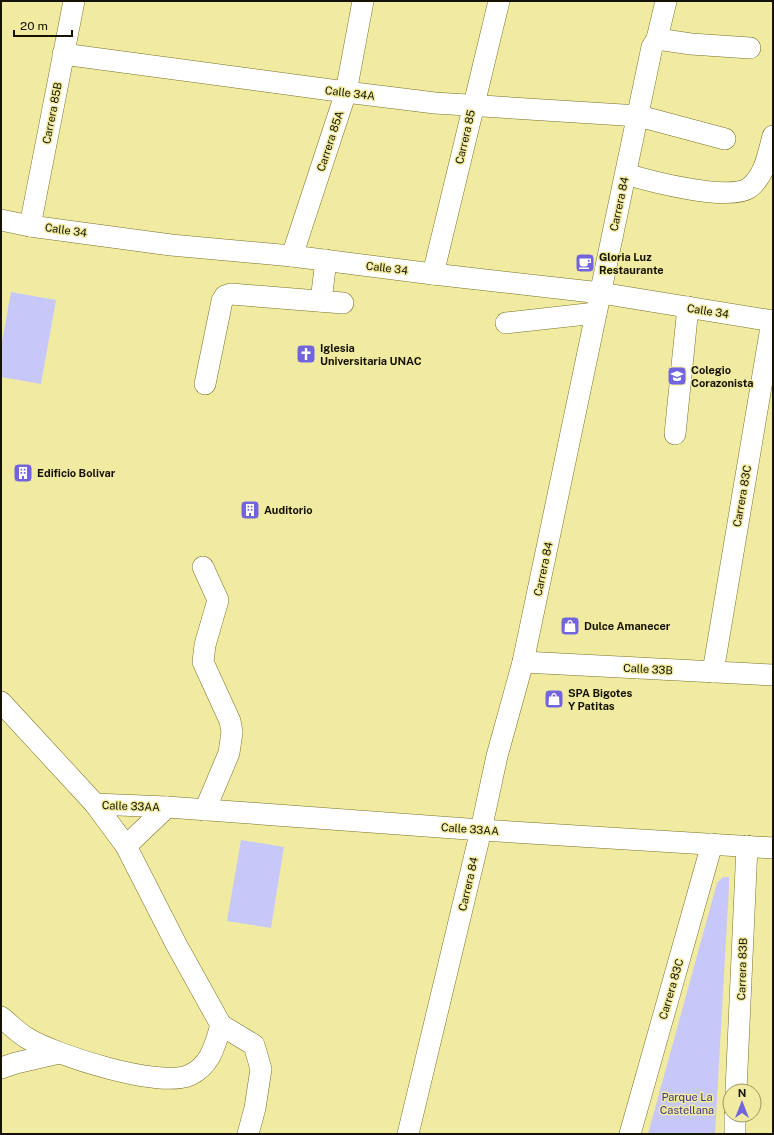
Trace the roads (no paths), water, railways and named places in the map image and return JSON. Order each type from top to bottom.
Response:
[{"type":"street","name":"Carrera 85B","points":[[30,226],[74,1]]},
{"type":"street","name":"Carrera 85A","points":[[292,256],[346,92],[363,1]]},
{"type":"street","name":"Carrera 85","points":[[433,274],[499,1]]},
{"type":"street","name":"Carrera 84","points":[[408,1134],[481,830],[497,756],[523,662],[639,116],[652,47],[658,39],[666,1]]},
{"type":"street","points":[[658,39],[691,44],[750,48]]},
{"type":"street","name":"Calle 34A","points":[[63,54],[346,92],[473,106],[639,116],[725,139]]},
{"type":"street","points":[[626,174],[659,184],[728,193],[748,188],[764,169],[773,136]]},
{"type":"street","name":"Calle 34","points":[[1,220],[30,226],[171,245],[292,256],[601,293],[772,321]]},
{"type":"street","points":[[321,301],[326,260]]},
{"type":"street","points":[[205,384],[222,301],[225,296],[231,294],[344,303]]},
{"type":"street","points":[[675,434],[688,307]]},
{"type":"street","points":[[506,323],[596,314]]},
{"type":"street","name":"Carrera 83C","points":[[713,672],[772,321]]},
{"type":"street","points":[[203,567],[218,600],[205,646],[203,662],[230,721],[232,732],[229,753],[205,810]]},
{"type":"street","name":"Calle 33B","points":[[523,662],[773,675]]},
{"type":"street","points":[[1,702],[95,804],[126,846],[176,944],[221,1025],[254,1045],[261,1069],[255,1108],[248,1134]]},
{"type":"street","name":"Calle 33AA","points":[[95,804],[167,807],[481,830],[773,848]]},
{"type":"street","name":"Calle 33AA","points":[[126,846],[167,807]]},
{"type":"street","name":"Carrera 83C","points":[[630,1134],[712,844]]},
{"type":"street","name":"Carrera 83B","points":[[736,1083],[747,846]]},
{"type":"street","points":[[1,1017],[27,1038],[59,1053],[142,1077],[169,1079],[190,1075],[210,1058],[221,1025]]},
{"type":"street","points":[[1,1068],[16,1062],[59,1053]]},
{"type":"street","points":[[734,1134],[735,1123]]},
{"type":"place","name":"Gloria Luz Restaurante","points":[[585,263]]},
{"type":"place","name":"Iglesia Universitaria UNAC","points":[[306,354]]},
{"type":"place","name":"Colegio Corazonista","points":[[677,376]]},
{"type":"place","name":"Edificio Bolivar","points":[[23,473]]},
{"type":"place","name":"Auditorio","points":[[250,510]]},
{"type":"place","name":"Dulce Amanecer","points":[[570,626]]},
{"type":"place","name":"SPA Bigotes Y Patitas","points":[[554,699]]},
{"type":"park label","name":"Parque La Castellana","points":[[687,1103]]}]
